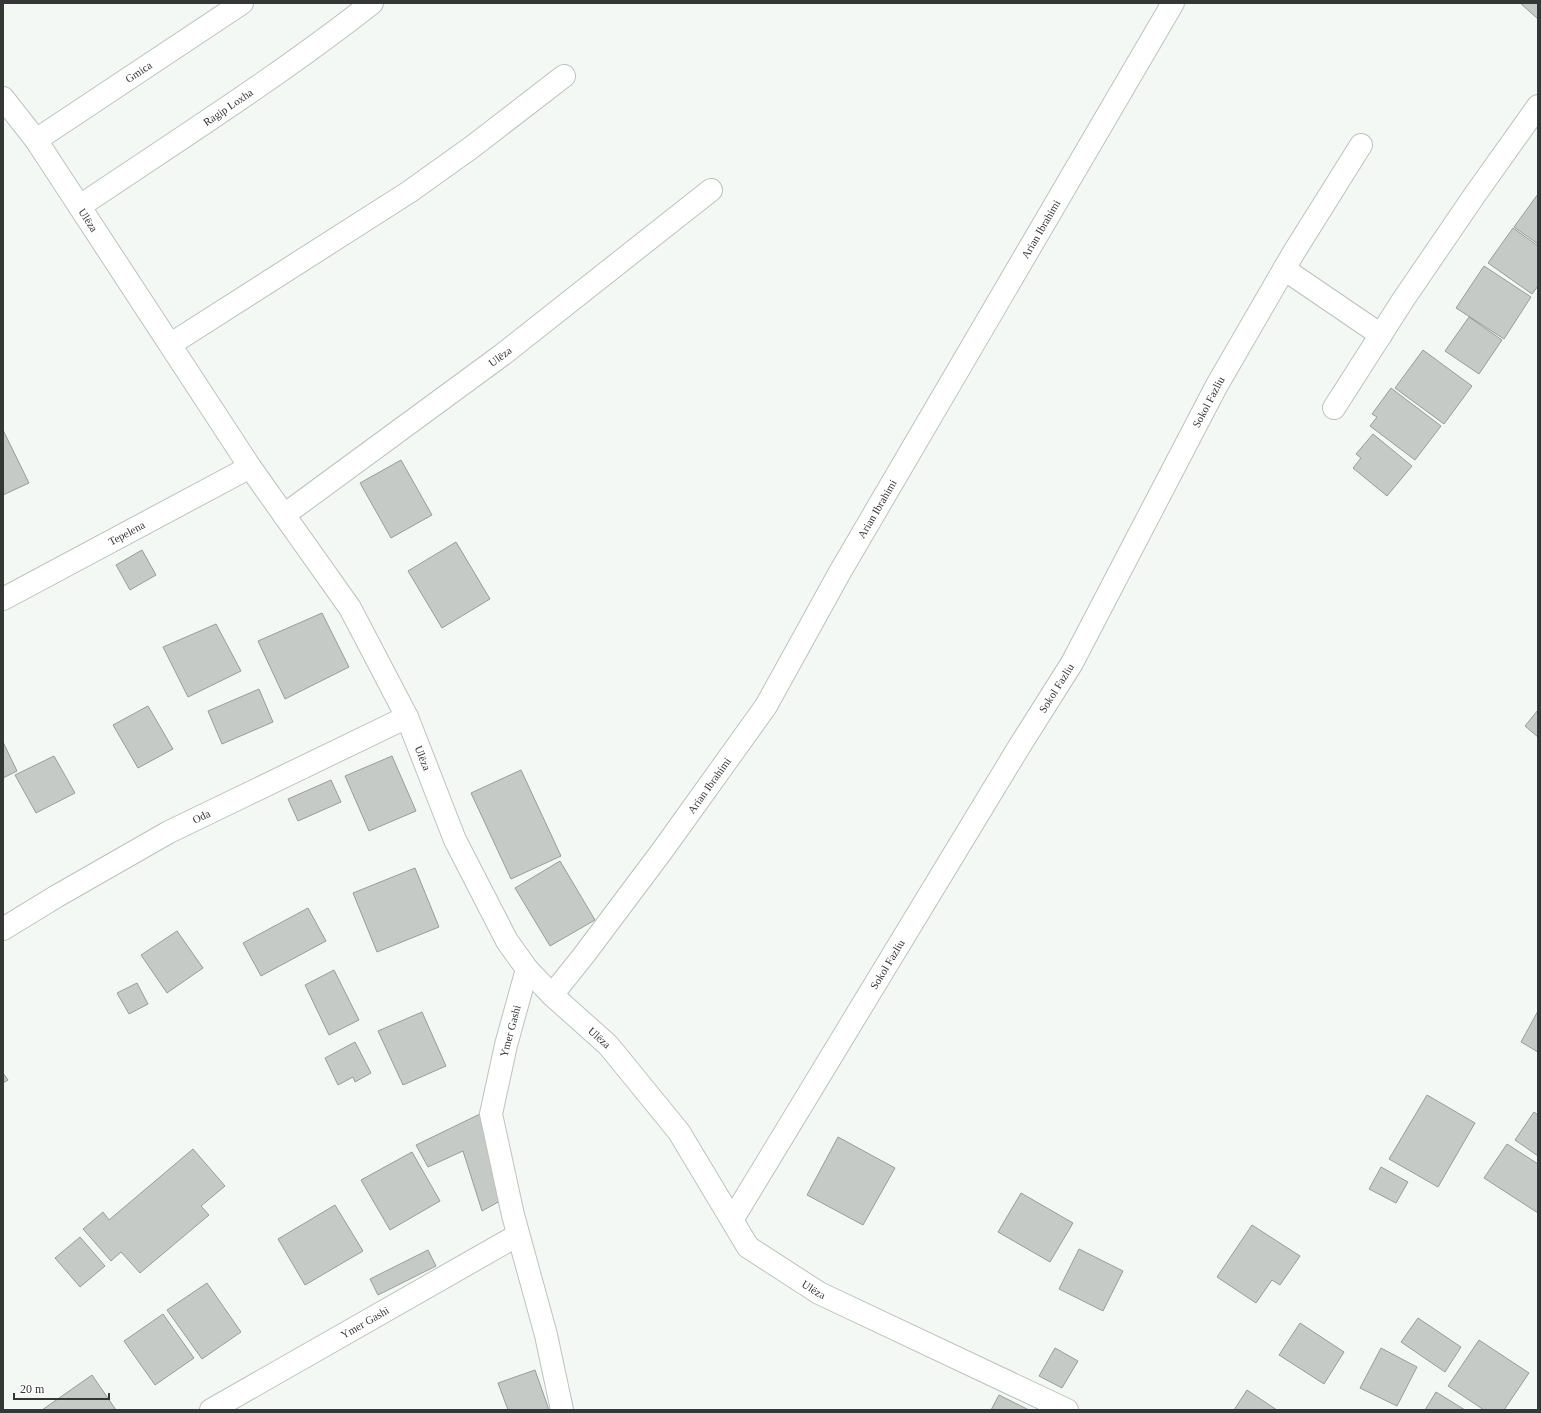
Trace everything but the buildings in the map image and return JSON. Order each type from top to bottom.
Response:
[{"type":"street","name":"Gmica","points":[[36,140],[242,3]]},
{"type":"street","name":"Ragip Loxha","points":[[80,206],[244,96],[337,30],[372,3]]},
{"type":"street","name":"Arian Ibrahimi","points":[[552,995],[662,851],[766,706],[840,572],[1173,3]]},
{"type":"street","points":[[171,344],[409,192],[472,147],[564,76]]},
{"type":"street","name":"Ulëza","points":[[3,98],[36,140],[171,344],[250,467],[350,608],[407,717],[455,840],[508,941],[527,969],[552,995],[608,1045],[680,1132],[748,1247],[819,1293],[1067,1410]]},
{"type":"street","points":[[1334,408],[1474,196],[1538,106]]},
{"type":"street","name":"Sokol Fazliu","points":[[732,1220],[1011,760],[1072,663],[1217,385],[1284,269],[1361,145]]},
{"type":"street","name":"Ulëza","points":[[284,516],[502,356],[712,190]]},
{"type":"street","points":[[1284,269],[1381,335]]},
{"type":"street","name":"Tepelena","points":[[3,599],[250,467]]},
{"type":"street","name":"Oda","points":[[3,929],[57,896],[169,832],[407,717]]},
{"type":"street","name":"Ymer Gashi","points":[[527,969],[506,1045],[491,1114],[518,1235],[546,1335],[562,1410]]},
{"type":"street","name":"Ymer Gashi","points":[[211,1410],[518,1235]]}]
